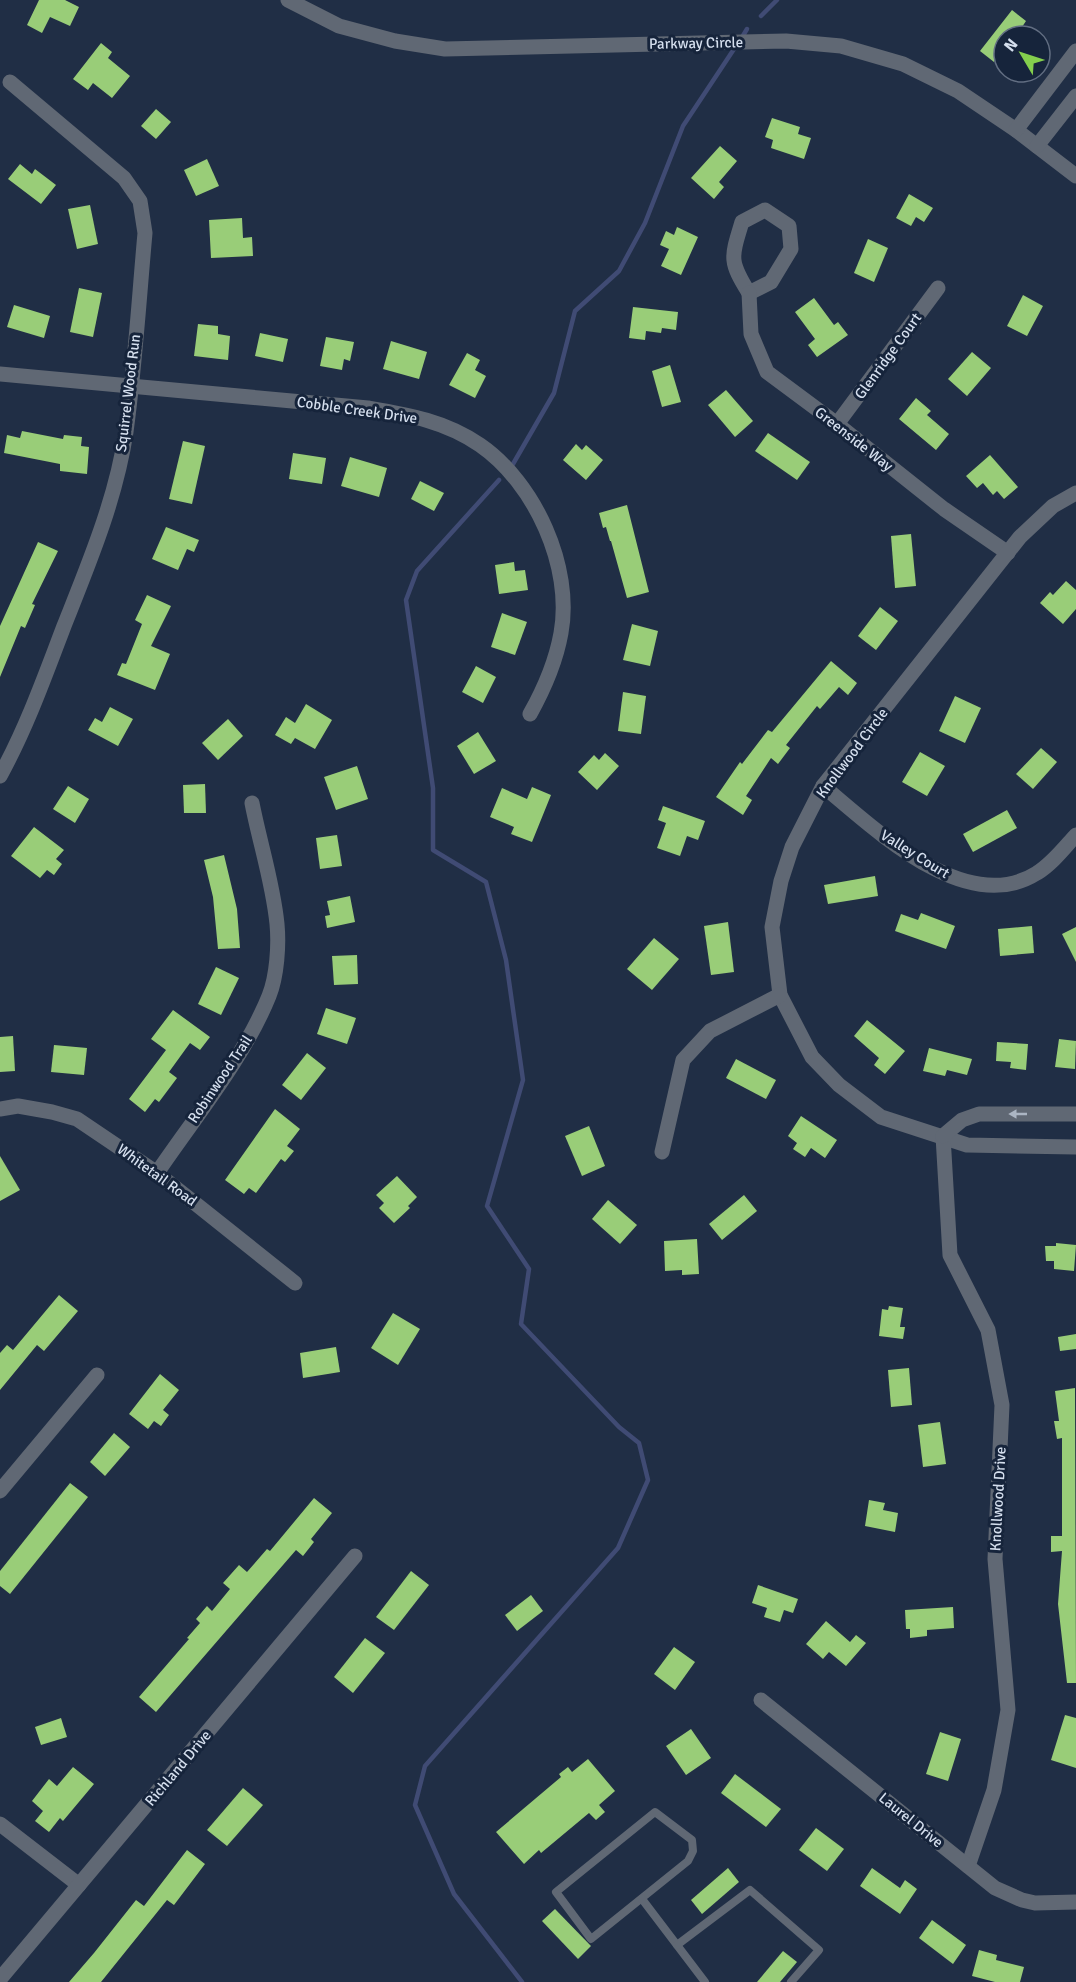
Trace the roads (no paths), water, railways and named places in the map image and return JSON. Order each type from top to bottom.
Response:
[{"type":"street","name":"Parkway Circle","points":[[288,0],[339,26],[395,41],[445,49],[786,40],[841,46],[903,64],[949,86],[1016,130],[1076,176]]},
{"type":"street","points":[[1016,130],[1076,51]]},
{"type":"street","name":"Squirrel Wood Run","points":[[0,776],[31,710],[99,535],[113,492],[125,433],[145,233],[140,201],[124,178],[10,82]]},
{"type":"street","points":[[1037,146],[1076,96]]},
{"type":"street","points":[[765,210],[789,226],[791,249],[771,282],[749,293],[735,270],[733,250],[742,222],[765,210]]},
{"type":"street","name":"Glenridge Court","points":[[837,424],[938,288]]},
{"type":"street","name":"Greenside Way","points":[[749,293],[751,334],[767,372],[944,509],[1008,553]]},
{"type":"street","name":"Cobble Creek Drive","points":[[0,374],[368,408],[416,416],[454,430],[481,446],[514,477],[531,497],[554,551],[560,577],[563,602],[561,632],[553,664],[530,714]]},
{"type":"street","name":"Knollwood Circle","points":[[1076,493],[1053,506],[1020,537],[824,786],[792,847],[781,881],[772,927],[780,995],[812,1057],[839,1085],[881,1117],[967,1145],[1076,1147]]},
{"type":"street","name":"Valley Court","points":[[824,786],[888,840],[949,877],[975,884],[1008,885],[1037,873],[1076,834]]},
{"type":"street","name":"Robinwood Trail","points":[[157,1173],[246,1044],[270,994],[276,963],[278,926],[273,890],[252,803]]},
{"type":"street","points":[[662,1152],[683,1060],[710,1031],[780,995]]},
{"type":"street","name":"Whitetail Road","points":[[0,1109],[18,1107],[52,1112],[77,1119],[157,1173],[296,1283]]},
{"type":"street","points":[[944,1136],[962,1120],[979,1114],[1076,1114]]},
{"type":"street","name":"Knollwood Drive","points":[[944,1136],[950,1255],[988,1330],[1002,1405],[995,1559],[1008,1710],[994,1790],[968,1866]]},
{"type":"street","points":[[0,1491],[97,1375]]},
{"type":"street","name":"Richland Drive","points":[[0,1979],[355,1556]]},
{"type":"street","name":"Laurel Drive","points":[[761,1700],[995,1888],[1035,1903],[1076,1902]]},
{"type":"street","points":[[0,1824],[79,1886]]},
{"type":"lane","points":[[656,1812],[692,1840],[693,1851],[688,1861],[642,1899],[591,1939],[556,1892],[656,1812]]},
{"type":"lane","points":[[676,1945],[750,1890],[819,1950],[791,1982]]},
{"type":"lane","points":[[642,1899],[705,1982]]},
{"type":"waterway","points":[[761,16],[777,0]]},
{"type":"waterway","points":[[741,39],[747,29]]},
{"type":"waterway","points":[[513,464],[554,393],[575,311],[619,271],[645,223],[683,126],[736,46]]},
{"type":"waterway","points":[[499,480],[417,571],[406,600],[433,788],[433,850],[486,882],[506,960],[523,1080],[487,1206],[529,1269],[521,1324],[619,1427],[639,1443],[648,1480],[618,1548],[425,1766],[415,1805],[454,1894],[522,1982]]}]
